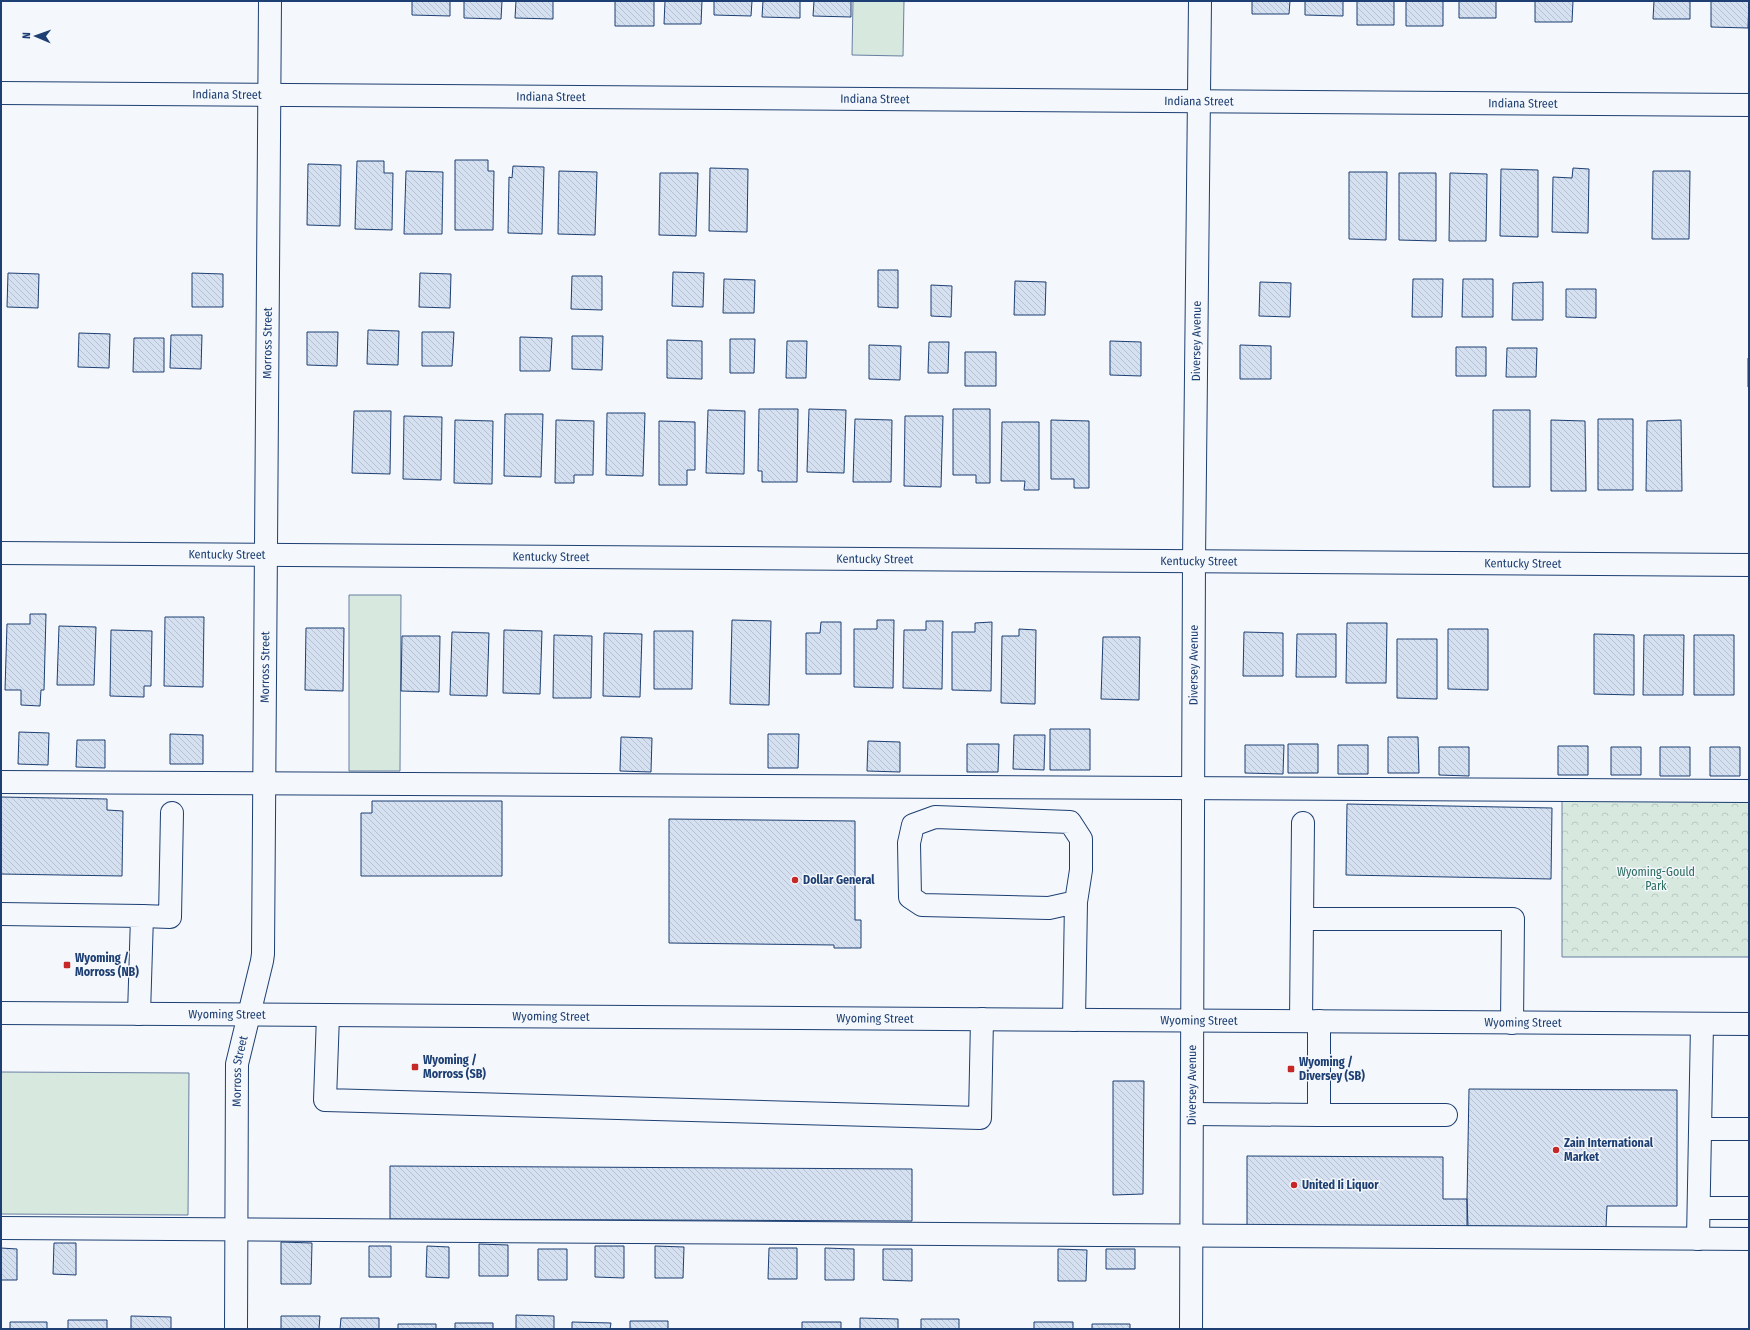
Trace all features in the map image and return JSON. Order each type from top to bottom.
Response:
[{"type":"street","name":"Morross Street","points":[[236,1329],[236,1064],[262,961],[270,1]]},
{"type":"street","name":"Diversey Avenue","points":[[1191,1329],[1194,561],[1200,1]]},
{"type":"street","name":"Indiana Street","points":[[1,93],[1749,105]]},
{"type":"street","name":"Kentucky Street","points":[[1,553],[1749,565]]},
{"type":"street","points":[[1,782],[1749,791]]},
{"type":"street","points":[[1,914],[170,917],[172,813]]},
{"type":"street","points":[[1074,1020],[1076,902],[1081,870],[1081,838],[1070,822],[935,817],[913,825],[909,844],[910,897],[922,905],[1049,908],[1076,902]]},
{"type":"street","points":[[1303,823],[1302,919],[1318,1114]]},
{"type":"street","points":[[138,1014],[142,916]]},
{"type":"street","points":[[1302,919],[1513,919],[1512,1023]]},
{"type":"street","name":"Wyoming Street","points":[[1,1013],[1749,1024]]},
{"type":"street","points":[[328,1015],[326,1100],[980,1118],[982,1019]]},
{"type":"street","points":[[1698,1238],[1702,1024]]},
{"type":"street","points":[[1192,1114],[1446,1115]]},
{"type":"street","points":[[1701,1129],[1749,1129]]},
{"type":"street","points":[[1699,1208],[1749,1208]]},
{"type":"street","points":[[1,1228],[1749,1239]]},
{"type":"green space","points":[[853,1],[904,1],[903,56],[852,55]]},
{"type":"green space","points":[[349,595],[401,595],[400,771],[349,771]]},
{"type":"green space","name":"Wyoming-Gould Park","points":[[1562,801],[1749,802],[1749,957],[1562,957]]},
{"type":"green space","points":[[1,1072],[189,1073],[188,1215],[1,1214]]},
{"type":"building","points":[[412,1],[450,1],[450,16],[412,15]]},
{"type":"building","points":[[464,1],[502,1],[501,19],[464,18]]},
{"type":"building","points":[[516,1],[553,1],[553,19],[515,18]]},
{"type":"building","points":[[615,1],[654,1],[654,26],[615,26]]},
{"type":"building","points":[[665,1],[702,1],[701,24],[664,24]]},
{"type":"building","points":[[714,1],[752,1],[751,16],[714,15]]},
{"type":"building","points":[[763,1],[800,1],[800,18],[762,17]]},
{"type":"building","points":[[814,1],[851,1],[851,17],[813,16]]},
{"type":"building","points":[[1252,1],[1290,1],[1289,14],[1252,14]]},
{"type":"building","points":[[1305,1],[1343,1],[1343,16],[1305,15]]},
{"type":"building","points":[[1357,1],[1394,1],[1394,25],[1357,25]]},
{"type":"building","points":[[1406,1],[1443,1],[1443,26],[1406,26]]},
{"type":"building","points":[[1459,1],[1496,1],[1496,18],[1459,18]]},
{"type":"building","points":[[1535,1],[1573,1],[1572,22],[1535,22]]},
{"type":"building","points":[[1654,1],[1690,1],[1690,19],[1653,19]]},
{"type":"building","points":[[1711,1],[1749,1],[1748,28],[1711,27]]},
{"type":"building","points":[[455,160],[488,160],[488,171],[494,171],[493,230],[455,230]]},
{"type":"building","points":[[357,161],[384,161],[384,173],[393,173],[392,230],[355,229]]},
{"type":"building","points":[[308,164],[341,165],[340,226],[307,225]]},
{"type":"building","points":[[513,166],[544,167],[542,234],[508,233],[509,177],[512,178]]},
{"type":"building","points":[[710,168],[748,169],[747,232],[709,231]]},
{"type":"building","points":[[1573,168],[1589,169],[1588,233],[1552,232],[1553,177],[1572,178]]},
{"type":"building","points":[[1501,169],[1538,170],[1538,237],[1500,236]]},
{"type":"building","points":[[406,171],[443,172],[442,234],[404,234]]},
{"type":"building","points":[[559,171],[597,172],[595,235],[558,234]]},
{"type":"building","points":[[1653,171],[1690,171],[1689,239],[1652,239]]},
{"type":"building","points":[[1349,172],[1387,172],[1386,240],[1349,239]]},
{"type":"building","points":[[660,173],[698,173],[696,236],[659,235]]},
{"type":"building","points":[[1399,173],[1436,173],[1436,241],[1399,240]]},
{"type":"building","points":[[1450,173],[1487,174],[1486,241],[1449,241]]},
{"type":"building","points":[[878,270],[898,270],[898,308],[878,307]]},
{"type":"building","points":[[673,272],[704,273],[703,307],[672,306]]},
{"type":"building","points":[[8,273],[39,274],[38,308],[7,307]]},
{"type":"building","points":[[192,273],[223,274],[223,307],[192,307]]},
{"type":"building","points":[[420,273],[451,274],[450,308],[419,307]]},
{"type":"building","points":[[572,276],[602,276],[602,310],[571,309]]},
{"type":"building","points":[[724,279],[755,280],[754,313],[723,313]]},
{"type":"building","points":[[1413,279],[1443,279],[1442,317],[1412,317]]},
{"type":"building","points":[[1463,279],[1493,279],[1493,317],[1462,317]]},
{"type":"building","points":[[1015,281],[1046,282],[1045,315],[1014,315]]},
{"type":"building","points":[[1260,282],[1291,283],[1290,317],[1259,316]]},
{"type":"building","points":[[1543,282],[1543,320],[1512,320],[1513,283]]},
{"type":"building","points":[[931,285],[952,286],[951,317],[931,316]]},
{"type":"building","points":[[1566,289],[1596,289],[1596,318],[1566,317]]},
{"type":"building","points":[[368,330],[399,331],[398,365],[367,364]]},
{"type":"building","points":[[307,332],[338,332],[337,366],[307,365]]},
{"type":"building","points":[[422,332],[454,332],[452,366],[422,366]]},
{"type":"building","points":[[79,333],[110,334],[109,368],[78,367]]},
{"type":"building","points":[[171,335],[202,335],[201,369],[170,368]]},
{"type":"building","points":[[572,336],[603,336],[602,370],[572,369]]},
{"type":"building","points":[[520,337],[552,338],[550,371],[520,371]]},
{"type":"building","points":[[134,338],[164,338],[164,372],[133,372]]},
{"type":"building","points":[[730,339],[755,339],[754,373],[730,373]]},
{"type":"building","points":[[667,340],[702,341],[702,379],[667,378]]},
{"type":"building","points":[[787,341],[807,341],[806,378],[786,378]]},
{"type":"building","points":[[1110,341],[1141,342],[1141,376],[1110,375]]},
{"type":"building","points":[[929,342],[949,342],[948,373],[928,373]]},
{"type":"building","points":[[869,345],[901,346],[900,380],[869,379]]},
{"type":"building","points":[[1240,345],[1271,346],[1271,379],[1240,379]]},
{"type":"building","points":[[1456,347],[1486,347],[1486,376],[1456,376]]},
{"type":"building","points":[[1507,348],[1537,348],[1536,377],[1506,377]]},
{"type":"building","points":[[965,352],[996,352],[996,386],[965,386]]},
{"type":"building","points":[[1749,358],[1749,387],[1748,387]]},
{"type":"building","points":[[759,409],[798,409],[797,482],[762,482],[762,471],[758,471]]},
{"type":"building","points":[[809,409],[846,410],[844,473],[807,472]]},
{"type":"building","points":[[953,409],[990,409],[990,483],[976,483],[976,475],[953,475]]},
{"type":"building","points":[[708,410],[745,411],[744,474],[706,473]]},
{"type":"building","points":[[1493,410],[1530,410],[1530,487],[1493,487]]},
{"type":"building","points":[[354,411],[391,411],[390,474],[352,473]]},
{"type":"building","points":[[607,413],[645,413],[643,476],[606,475]]},
{"type":"building","points":[[505,414],[543,414],[541,477],[504,476]]},
{"type":"building","points":[[404,416],[442,417],[441,480],[403,479]]},
{"type":"building","points":[[905,416],[943,416],[941,487],[904,486]]},
{"type":"building","points":[[855,419],[892,420],[891,482],[853,482]]},
{"type":"building","points":[[1598,419],[1633,419],[1633,490],[1598,490]]},
{"type":"building","points":[[455,420],[493,421],[492,484],[454,483]]},
{"type":"building","points":[[556,420],[594,421],[593,475],[574,475],[574,483],[555,483]]},
{"type":"building","points":[[1051,420],[1089,421],[1089,488],[1074,488],[1074,479],[1051,479]]},
{"type":"building","points":[[1551,420],[1585,421],[1586,491],[1551,491]]},
{"type":"building","points":[[1681,420],[1682,491],[1646,491],[1647,421]]},
{"type":"building","points":[[659,421],[695,422],[695,470],[687,470],[687,485],[659,485]]},
{"type":"building","points":[[1002,422],[1039,422],[1039,490],[1024,490],[1025,481],[1001,481]]},
{"type":"building","points":[[30,614],[46,614],[44,690],[41,690],[40,706],[21,705],[21,690],[5,690],[7,624],[30,624]]},
{"type":"building","points":[[165,617],[204,617],[203,687],[164,686]]},
{"type":"building","points":[[732,620],[771,621],[769,705],[730,704]]},
{"type":"building","points":[[877,620],[894,620],[893,688],[854,687],[854,629],[877,629]]},
{"type":"building","points":[[926,621],[943,621],[942,689],[903,688],[904,630],[926,630]]},
{"type":"building","points":[[821,622],[841,622],[841,674],[806,674],[806,633],[820,633]]},
{"type":"building","points":[[992,622],[991,691],[952,690],[952,632],[975,632],[975,623]]},
{"type":"building","points":[[1347,623],[1387,623],[1386,683],[1346,683]]},
{"type":"building","points":[[59,626],[96,627],[94,685],[57,685]]},
{"type":"building","points":[[306,628],[344,628],[343,691],[305,690]]},
{"type":"building","points":[[1019,629],[1036,630],[1035,704],[1001,703],[1002,636],[1019,636]]},
{"type":"building","points":[[1448,629],[1488,629],[1488,690],[1448,689]]},
{"type":"building","points":[[111,630],[152,631],[151,686],[144,686],[144,697],[110,696]]},
{"type":"building","points":[[504,630],[542,631],[540,694],[503,693]]},
{"type":"building","points":[[654,631],[693,631],[692,689],[654,689]]},
{"type":"building","points":[[452,632],[489,633],[487,696],[450,695]]},
{"type":"building","points":[[1244,632],[1283,633],[1283,676],[1243,676]]},
{"type":"building","points":[[604,633],[642,634],[640,697],[603,696]]},
{"type":"building","points":[[1297,634],[1336,634],[1336,677],[1296,677]]},
{"type":"building","points":[[1594,634],[1634,635],[1634,695],[1594,694]]},
{"type":"building","points":[[554,635],[592,636],[591,698],[553,698]]},
{"type":"building","points":[[1644,635],[1684,635],[1683,695],[1643,695]]},
{"type":"building","points":[[1694,635],[1734,635],[1734,695],[1694,695]]},
{"type":"building","points":[[402,636],[440,636],[439,692],[401,691]]},
{"type":"building","points":[[1103,637],[1140,637],[1139,700],[1101,699]]},
{"type":"building","points":[[1397,639],[1437,639],[1437,699],[1397,698]]},
{"type":"building","points":[[1050,729],[1090,729],[1090,770],[1050,770]]},
{"type":"building","points":[[19,732],[49,733],[48,765],[18,764]]},
{"type":"building","points":[[170,734],[203,735],[203,764],[170,764]]},
{"type":"building","points":[[768,734],[799,734],[798,768],[768,768]]},
{"type":"building","points":[[1014,735],[1045,735],[1044,770],[1013,769]]},
{"type":"building","points":[[621,737],[652,738],[651,772],[620,771]]},
{"type":"building","points":[[1388,737],[1418,737],[1419,773],[1388,773]]},
{"type":"building","points":[[77,740],[105,740],[105,768],[76,767]]},
{"type":"building","points":[[868,741],[900,742],[900,772],[867,771]]},
{"type":"building","points":[[967,744],[999,744],[998,772],[967,772]]},
{"type":"building","points":[[1288,744],[1318,744],[1318,773],[1288,773]]},
{"type":"building","points":[[1245,745],[1284,745],[1283,774],[1245,773]]},
{"type":"building","points":[[1338,745],[1368,745],[1368,774],[1338,774]]},
{"type":"building","points":[[1558,746],[1588,746],[1588,775],[1558,775]]},
{"type":"building","points":[[1439,747],[1469,747],[1469,776],[1439,775]]},
{"type":"building","points":[[1611,747],[1641,747],[1641,775],[1611,775]]},
{"type":"building","points":[[1660,747],[1690,747],[1690,776],[1660,776]]},
{"type":"building","points":[[1710,747],[1740,747],[1740,776],[1710,776]]},
{"type":"building","points":[[1,797],[107,799],[107,810],[123,811],[122,876],[1,874]]},
{"type":"building","points":[[372,801],[502,801],[502,876],[361,876],[361,813],[372,813]]},
{"type":"building","points":[[1347,804],[1552,808],[1551,879],[1346,875]]},
{"type":"building","points":[[669,819],[855,821],[855,920],[861,920],[861,948],[834,948],[834,945],[669,943]]},
{"type":"building","points":[[1113,1081],[1144,1081],[1143,1194],[1113,1195]]},
{"type":"building","points":[[1469,1089],[1677,1090],[1677,1206],[1607,1206],[1606,1227],[1468,1226]]},
{"type":"building","points":[[1247,1156],[1443,1157],[1443,1199],[1467,1199],[1467,1228],[1247,1227]]},
{"type":"building","points":[[390,1166],[912,1169],[912,1221],[390,1219]]},
{"type":"building","points":[[281,1242],[312,1243],[311,1284],[281,1284]]},
{"type":"building","points":[[54,1243],[76,1243],[76,1275],[53,1274]]},
{"type":"building","points":[[479,1244],[508,1245],[508,1276],[479,1276]]},
{"type":"building","points":[[369,1246],[391,1246],[391,1277],[369,1277]]},
{"type":"building","points":[[427,1246],[449,1247],[449,1278],[426,1277]]},
{"type":"building","points":[[595,1246],[624,1246],[624,1278],[595,1277]]},
{"type":"building","points":[[655,1246],[684,1247],[683,1278],[655,1278]]},
{"type":"building","points":[[1,1248],[17,1249],[17,1280],[1,1280]]},
{"type":"building","points":[[769,1248],[797,1248],[797,1279],[768,1279]]},
{"type":"building","points":[[825,1248],[854,1249],[854,1280],[825,1280]]},
{"type":"building","points":[[538,1249],[567,1249],[567,1280],[538,1280]]},
{"type":"building","points":[[883,1249],[912,1249],[912,1281],[883,1280]]},
{"type":"building","points":[[1058,1249],[1087,1250],[1086,1281],[1058,1281]]},
{"type":"building","points":[[1106,1249],[1135,1249],[1135,1269],[1106,1269]]},
{"type":"building","points":[[516,1315],[554,1316],[554,1329],[516,1329]]},
{"type":"building","points":[[131,1316],[171,1317],[171,1329],[131,1329]]},
{"type":"building","points":[[281,1316],[320,1316],[319,1329],[281,1329]]},
{"type":"building","points":[[341,1318],[379,1318],[379,1329],[340,1329]]},
{"type":"building","points":[[860,1318],[898,1319],[898,1329],[860,1329]]},
{"type":"building","points":[[921,1319],[959,1319],[959,1329],[921,1329]]},
{"type":"building","points":[[68,1320],[107,1320],[107,1329],[68,1329]]},
{"type":"building","points":[[630,1321],[668,1321],[668,1329],[630,1329]]},
{"type":"building","points":[[10,1322],[47,1322],[47,1329],[10,1329]]},
{"type":"building","points":[[572,1322],[611,1323],[610,1329],[572,1329]]},
{"type":"building","points":[[802,1322],[841,1322],[841,1329],[802,1329]]},
{"type":"building","points":[[1034,1322],[1073,1322],[1073,1329],[1034,1329]]},
{"type":"building","points":[[455,1323],[493,1323],[493,1329],[455,1329]]},
{"type":"building","points":[[398,1324],[436,1324],[436,1329],[398,1329]]},
{"type":"building","points":[[1092,1324],[1130,1324],[1130,1329],[1092,1329]]},
{"type":"place","name":"Dollar General","points":[[795,880]]},
{"type":"place","name":"Wyoming / Morross (NB)","points":[[67,965]]},
{"type":"place","name":"Wyoming / Morross (SB)","points":[[415,1067]]},
{"type":"place","name":"Wyoming / Diversey (SB)","points":[[1291,1069]]},
{"type":"place","name":"Zain International Market","points":[[1556,1150]]},
{"type":"place","name":"United Ii Liquor","points":[[1294,1185]]}]
